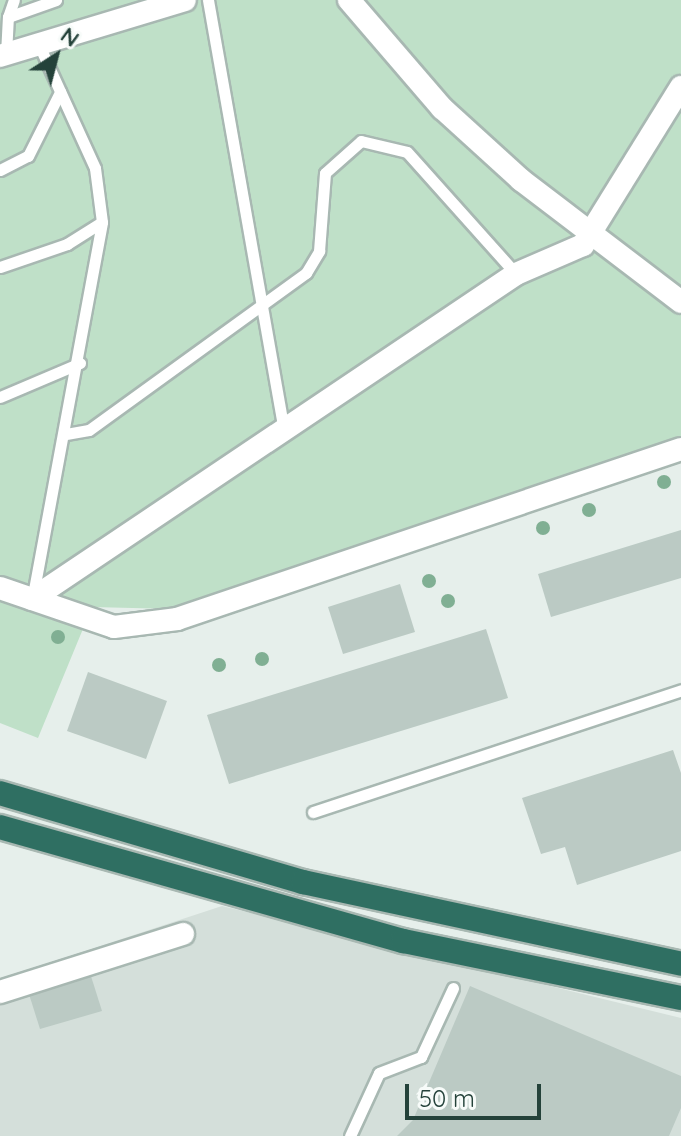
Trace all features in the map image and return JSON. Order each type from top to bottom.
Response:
[{"type":"highway","points":[[0,793],[303,882],[681,964]]},
{"type":"highway","points":[[0,827],[403,941],[681,998]]},
{"type":"street","points":[[3,55],[185,0]]},
{"type":"street","points":[[349,0],[442,108],[590,236],[681,302]]},
{"type":"street","points":[[32,599],[516,274],[590,236],[681,87]]},
{"type":"street","points":[[0,588],[114,627],[177,619],[681,449]]},
{"type":"street","points":[[0,992],[183,934]]},
{"type":"lane","points":[[3,55],[8,17],[14,0]]},
{"type":"lane","points":[[8,17],[56,0]]},
{"type":"lane","points":[[208,0],[284,431]]},
{"type":"lane","points":[[32,599],[80,363],[102,222],[95,168],[38,43]]},
{"type":"lane","points":[[0,170],[28,156],[60,92]]},
{"type":"lane","points":[[66,434],[89,430],[306,273],[319,251],[325,173],[361,141],[407,152],[516,274]]},
{"type":"lane","points":[[0,267],[67,244],[102,222]]},
{"type":"lane","points":[[0,397],[80,363]]},
{"type":"lane","points":[[313,812],[681,690]]},
{"type":"lane","points":[[350,1136],[379,1073],[421,1057],[453,988]]},
{"type":"shaded area","points":[[222,906],[681,1018],[681,1136],[0,1136],[0,979]]},
{"type":"green space","points":[[0,0],[681,0],[681,439],[173,609],[92,607],[38,738],[0,723]]},
{"type":"building","points":[[681,530],[681,578],[551,617],[538,574]]},
{"type":"building","points":[[400,584],[415,632],[343,654],[328,607]]},
{"type":"building","points":[[486,629],[508,698],[229,784],[207,715]]},
{"type":"building","points":[[88,672],[167,701],[146,759],[67,731]]},
{"type":"building","points":[[673,750],[681,773],[681,851],[577,885],[565,847],[541,854],[522,798]]},
{"type":"building","points":[[90,973],[102,1011],[40,1029],[28,991]]},
{"type":"building","points":[[470,986],[681,1076],[681,1108],[669,1136],[397,1136],[413,1120]]}]
